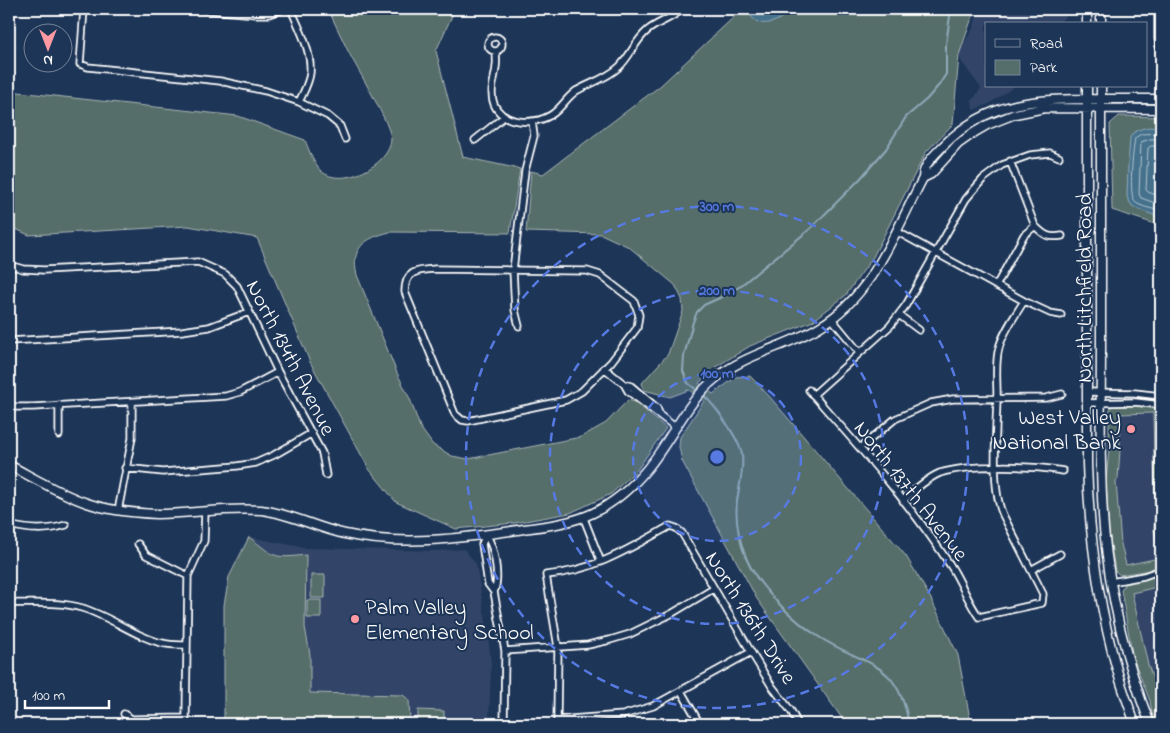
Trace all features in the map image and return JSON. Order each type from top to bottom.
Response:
[{"type":"street","points":[[84,9],[80,64],[88,68],[220,81],[266,91],[299,102],[328,116],[340,126],[344,139]]},
{"type":"street","points":[[198,9],[256,14],[269,14],[284,9]]},
{"type":"street","points":[[291,9],[302,36],[309,61],[310,73],[306,88],[299,102]]},
{"type":"street","points":[[496,51],[496,65],[492,84],[494,104],[498,111],[516,121],[532,121],[551,115],[577,91],[612,73],[646,32],[682,9]]},
{"type":"street","points":[[1087,9],[1087,22]]},
{"type":"street","points":[[1101,9],[1101,22]]},
{"type":"street","points":[[1158,9],[1158,39],[1161,55]]},
{"type":"street","name":"North Litchfield Road","points":[[1087,88],[1088,485],[1094,562],[1113,655],[1135,724]]},
{"type":"street","name":"North Litchfield Road","points":[[1101,88],[1102,508],[1110,582],[1127,654],[1150,724]]},
{"type":"street","points":[[924,178],[923,170],[944,144],[963,129],[983,117],[1005,108],[1044,100],[1161,99]]},
{"type":"street","points":[[9,465],[88,503],[118,511],[160,514],[238,509],[263,510],[285,515],[343,534],[383,540],[436,540],[486,535],[558,524],[583,516],[612,502],[632,485],[649,467],[675,427],[705,387],[728,369],[742,361],[809,333],[832,319],[852,302],[874,274],[924,178],[931,174],[958,144],[987,125],[1015,114],[1032,110],[1087,108],[1161,109]]},
{"type":"street","points":[[474,140],[505,116]]},
{"type":"street","points":[[983,117],[987,125]]},
{"type":"street","points":[[519,326],[515,310],[514,270],[525,171],[534,136],[532,121]]},
{"type":"street","points":[[832,319],[860,353],[885,332],[899,315],[973,190],[989,174],[1010,161],[1041,153],[1050,153],[1059,157]]},
{"type":"street","points":[[1010,161],[1036,226],[1043,234],[1050,238],[1062,236]]},
{"type":"street","points":[[996,286],[1024,235],[1036,226]]},
{"type":"street","points":[[896,230],[1024,301],[1050,313],[1061,315]]},
{"type":"street","name":"North 134th Avenue","points":[[9,265],[23,269],[44,270],[198,262],[212,266],[238,286],[278,372],[322,453],[326,475]]},
{"type":"street","points":[[418,270],[514,270],[587,271],[600,275],[634,301],[639,315],[637,328],[611,362],[582,391],[566,400],[487,418],[462,420],[455,414],[405,292],[405,284],[409,276],[418,270]]},
{"type":"street","points":[[1024,301],[998,348],[996,467],[998,505],[1031,570],[1060,554]]},
{"type":"street","points":[[9,341],[209,328],[249,312]]},
{"type":"street","points":[[899,315],[919,330]]},
{"type":"street","name":"North 137th Avenue","points":[[860,353],[811,392],[903,501],[952,568],[979,617],[1042,602],[1043,594],[1031,570]]},
{"type":"street","points":[[604,368],[624,384],[631,386],[642,398],[657,408],[659,413],[675,427]]},
{"type":"street","points":[[9,406],[32,407],[226,396],[240,392],[278,372]]},
{"type":"street","points":[[1087,392],[1135,392],[1161,396]]},
{"type":"street","points":[[860,448],[895,419],[931,403],[953,399],[1046,398],[1062,394]]},
{"type":"street","points":[[118,511],[133,427],[132,402]]},
{"type":"street","points":[[1087,403],[1135,402],[1161,405]]},
{"type":"street","points":[[58,405],[59,435]]},
{"type":"street","points":[[125,468],[163,472],[256,463],[312,433]]},
{"type":"street","points":[[903,501],[920,485],[939,474],[961,468],[1046,468],[1063,471]]},
{"type":"street","points":[[124,714],[132,719],[186,718],[188,576],[204,540],[205,511]]},
{"type":"street","points":[[583,516],[601,562],[568,573],[546,575],[558,647],[557,720],[622,715],[653,706],[751,652]]},
{"type":"street","points":[[9,524],[36,530],[52,529],[66,525]]},
{"type":"street","name":"North 136th Drive","points":[[601,562],[670,526],[676,528],[682,534],[771,685],[791,711],[798,724]]},
{"type":"street","points":[[486,535],[482,544],[488,584],[494,592],[505,651],[504,724]]},
{"type":"street","points":[[486,535],[491,542],[498,583],[494,592]]},
{"type":"street","points":[[138,544],[146,555],[188,576]]},
{"type":"street","points":[[1110,582],[1144,576],[1161,570]]},
{"type":"street","points":[[505,651],[588,645],[630,634],[713,589]]},
{"type":"street","points":[[9,603],[66,604],[83,608],[102,615],[143,636],[166,644],[187,645]]},
{"type":"street","points":[[682,691],[700,724]]},
{"type":"shaded area","points":[[978,9],[1072,9],[1059,22],[985,22],[985,88],[1012,88],[989,104],[973,110],[972,101],[981,88],[961,61],[959,52],[974,27]]},
{"type":"shaded area","points":[[1154,413],[1154,530],[1159,558],[1126,566],[1121,544],[1116,482],[1118,479],[1120,450],[1120,414]]},
{"type":"shaded area","name":"Palm Valley Elementary School","points":[[249,537],[306,548],[437,551],[464,549],[476,564],[488,634],[491,662],[489,724],[224,724],[224,605],[229,577]]},
{"type":"shaded area","points":[[1161,586],[1161,700],[1148,665],[1132,593]]},
{"type":"green space","points":[[328,9],[455,9],[436,51],[463,157],[520,169],[510,233],[390,232],[373,237],[358,251],[355,266],[357,275],[420,427],[433,445],[452,456],[468,459],[581,437],[606,423],[628,400],[635,402],[666,428],[637,470],[611,494],[570,513],[514,523],[456,529],[396,502],[369,469],[310,362],[257,238],[188,226],[29,235],[9,226],[9,91],[238,116],[305,140],[319,169],[330,176],[351,176],[373,166],[388,150],[391,140],[390,133]]},
{"type":"green space","points":[[736,9],[975,9],[959,55],[953,124],[926,152],[873,257],[846,295],[813,321],[750,346],[714,368],[699,383],[713,394],[736,377],[750,376],[906,556],[930,597],[958,655],[971,724],[846,724],[757,599],[682,461],[679,447],[680,437],[704,401],[689,390],[670,397],[644,390],[642,383],[668,354],[683,311],[682,299],[675,285],[629,247],[601,234],[526,232],[531,171],[543,174],[660,86],[735,16]]},
{"type":"green space","points":[[1119,116],[1161,117],[1161,226],[1112,210],[1110,124]]},
{"type":"green space","points":[[1142,405],[1157,407],[1161,410],[1161,565],[1150,570],[1120,575],[1115,571],[1109,532],[1106,481],[1109,449],[1109,412],[1111,407]],"holes":[[[1153,413],[1154,530],[1159,558],[1126,565],[1121,544],[1116,482],[1118,479],[1120,450],[1120,414]]]},
{"type":"green space","points":[[249,537],[274,555],[286,557],[306,555],[305,627],[310,655],[310,693],[403,695],[409,700],[410,724],[224,724],[224,605],[229,577]]},
{"type":"green space","points":[[311,575],[325,575],[325,598],[311,598]]},
{"type":"green space","points":[[1161,575],[1161,586],[1132,593],[1148,665],[1161,700],[1160,724],[1153,718],[1150,701],[1133,658],[1121,590],[1125,583]]},
{"type":"green space","points":[[307,600],[321,600],[321,618],[307,618]]},
{"type":"green space","points":[[418,710],[444,711],[444,724],[418,724]]},
{"type":"water","points":[[748,9],[790,9],[774,22],[761,23],[751,16]]},
{"type":"water","points":[[1149,127],[1161,128],[1161,218],[1133,207],[1127,197],[1130,138],[1131,135],[1140,129]]},
{"type":"waterway","points":[[699,392],[688,383],[683,371],[684,356],[697,312],[704,305],[739,287],[810,229],[860,179],[886,149],[906,117],[927,99],[946,74],[946,44],[951,9]]},
{"type":"waterway","points":[[703,395],[714,406],[726,423],[737,441],[742,455],[737,501],[737,523],[742,546],[753,571],[778,603],[809,630],[836,647],[865,660],[888,675],[904,703],[909,724]]},
{"type":"place","name":"West Valley National Bank","points":[[1131,429]]},
{"type":"place","name":"Palm Valley Elementary School","points":[[355,619]]}]
